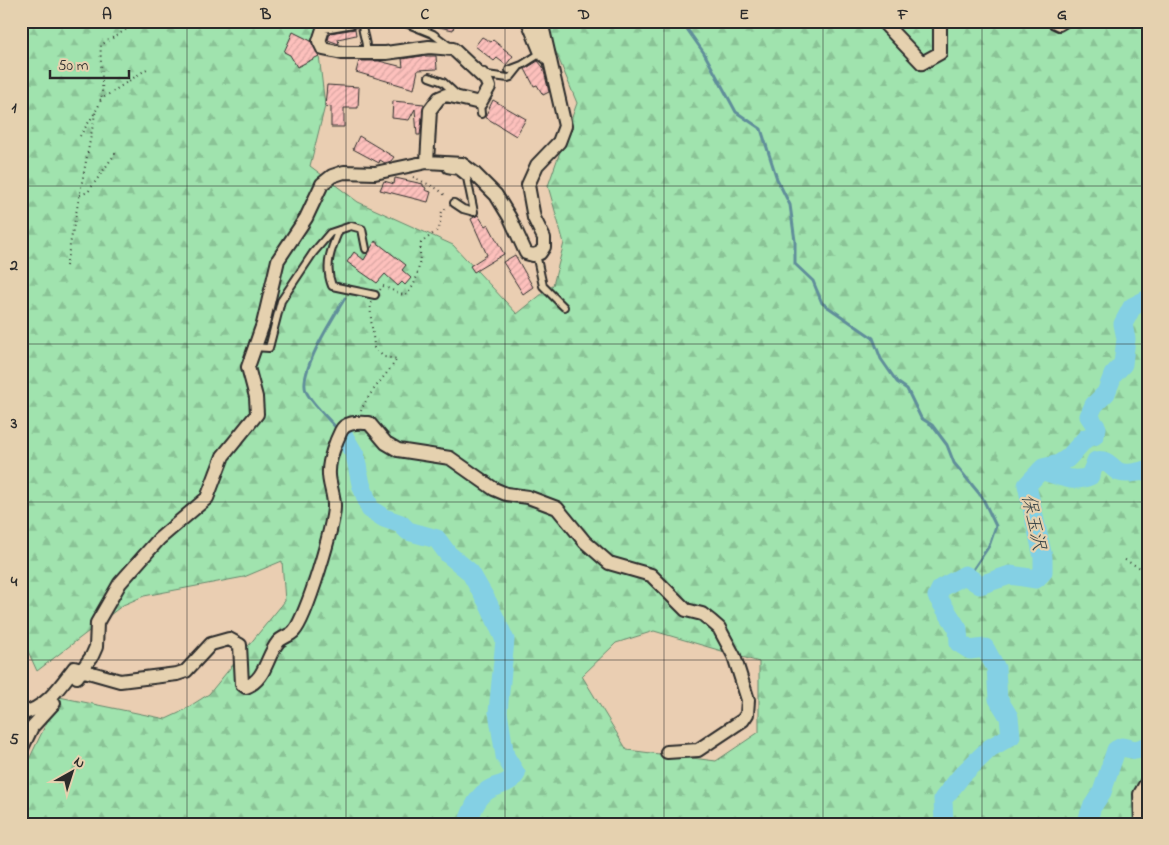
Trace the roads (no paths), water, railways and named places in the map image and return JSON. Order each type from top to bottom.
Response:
[{"type":"street","points":[[353,21],[324,26],[320,31],[320,46],[328,51],[366,53],[386,53],[428,47],[453,49],[486,80],[489,87],[480,109],[460,98],[446,95],[439,98],[430,110],[427,162]]},
{"type":"street","points":[[21,750],[32,727],[82,671],[96,647],[98,623],[120,583],[159,540],[207,498],[223,456],[257,414],[256,397],[248,367],[263,324],[278,260],[306,218],[322,184],[344,172],[375,173],[427,162],[462,164],[474,172],[496,195],[510,218],[526,253],[536,254],[544,247],[544,238],[534,218],[528,185],[537,165],[559,142],[565,126],[556,77],[528,21]]},
{"type":"street","points":[[542,21],[544,55]]},
{"type":"street","points":[[882,21],[922,63],[940,53],[940,21]]},
{"type":"street","points":[[1053,21],[1059,24],[1064,21]]},
{"type":"street","points":[[21,714],[34,711],[46,703],[74,668],[120,681],[177,674],[186,671],[211,644],[229,639],[240,645],[243,661],[242,684],[246,687],[253,684],[266,667],[278,641],[294,631],[310,598],[334,505],[329,470],[342,429],[348,424],[369,423],[381,438],[398,450],[450,458],[494,489],[506,494],[528,497],[557,508],[585,542],[609,563],[651,575],[686,610],[702,614],[719,628],[734,656],[748,700],[747,714],[743,720],[698,750],[667,752]]},
{"type":"street","points":[[1141,824],[1140,794],[1148,780]]},
{"type":"lane","points":[[362,21],[362,30],[367,47],[366,53]]},
{"type":"lane","points":[[402,21],[433,34],[453,49]]},
{"type":"lane","points":[[509,70],[544,55]]},
{"type":"lane","points":[[471,66],[475,63],[487,75],[508,78],[511,77],[518,67]]},
{"type":"lane","points":[[429,77],[443,82],[460,98]]},
{"type":"lane","points":[[448,162],[447,169],[458,171],[467,178],[474,212],[463,209],[454,203]]},
{"type":"lane","points":[[254,346],[268,348],[281,301],[313,253],[330,233],[352,226],[362,229],[366,249]]},
{"type":"lane","points":[[339,230],[328,263],[332,286],[375,295]]},
{"type":"lane","points":[[536,254],[543,286],[564,307]]},
{"type":"waterway","points":[[686,21],[687,29],[704,53],[736,112],[761,129],[777,179],[790,205],[795,241],[795,264],[813,281],[822,303],[873,338],[881,359],[897,382],[907,389],[921,418],[932,425],[947,445],[954,463],[982,497],[996,526],[989,546],[968,577]]},
{"type":"waterway","points":[[338,430],[308,395],[305,382],[307,371],[318,344],[345,298]]},
{"type":"waterway","name":"保玉沢","points":[[944,824],[943,799],[962,775],[990,748],[1011,736],[1009,717],[998,699],[996,668],[985,648],[970,650],[959,643],[958,629],[937,596],[941,588],[965,575],[980,585],[1010,575],[1036,579],[1043,572],[1043,557],[1027,485],[1043,468],[1059,464],[1068,458],[1086,438],[1094,436],[1097,428],[1089,416],[1094,405],[1106,393],[1113,375],[1123,364],[1126,339],[1123,324],[1132,307],[1148,299]]},
{"type":"waterway","points":[[345,438],[355,455],[361,484],[370,509],[384,518],[401,524],[408,531],[437,539],[448,554],[470,572],[488,603],[505,640],[498,712],[505,756],[516,774],[508,781],[492,788],[479,798],[467,824]]},
{"type":"waterway","points":[[1041,470],[1065,478],[1077,479],[1090,476],[1096,461],[1105,462],[1123,473],[1148,469]]},
{"type":"waterway","points":[[1086,824],[1092,807],[1102,792],[1116,750],[1122,747],[1136,750],[1148,746]]}]
